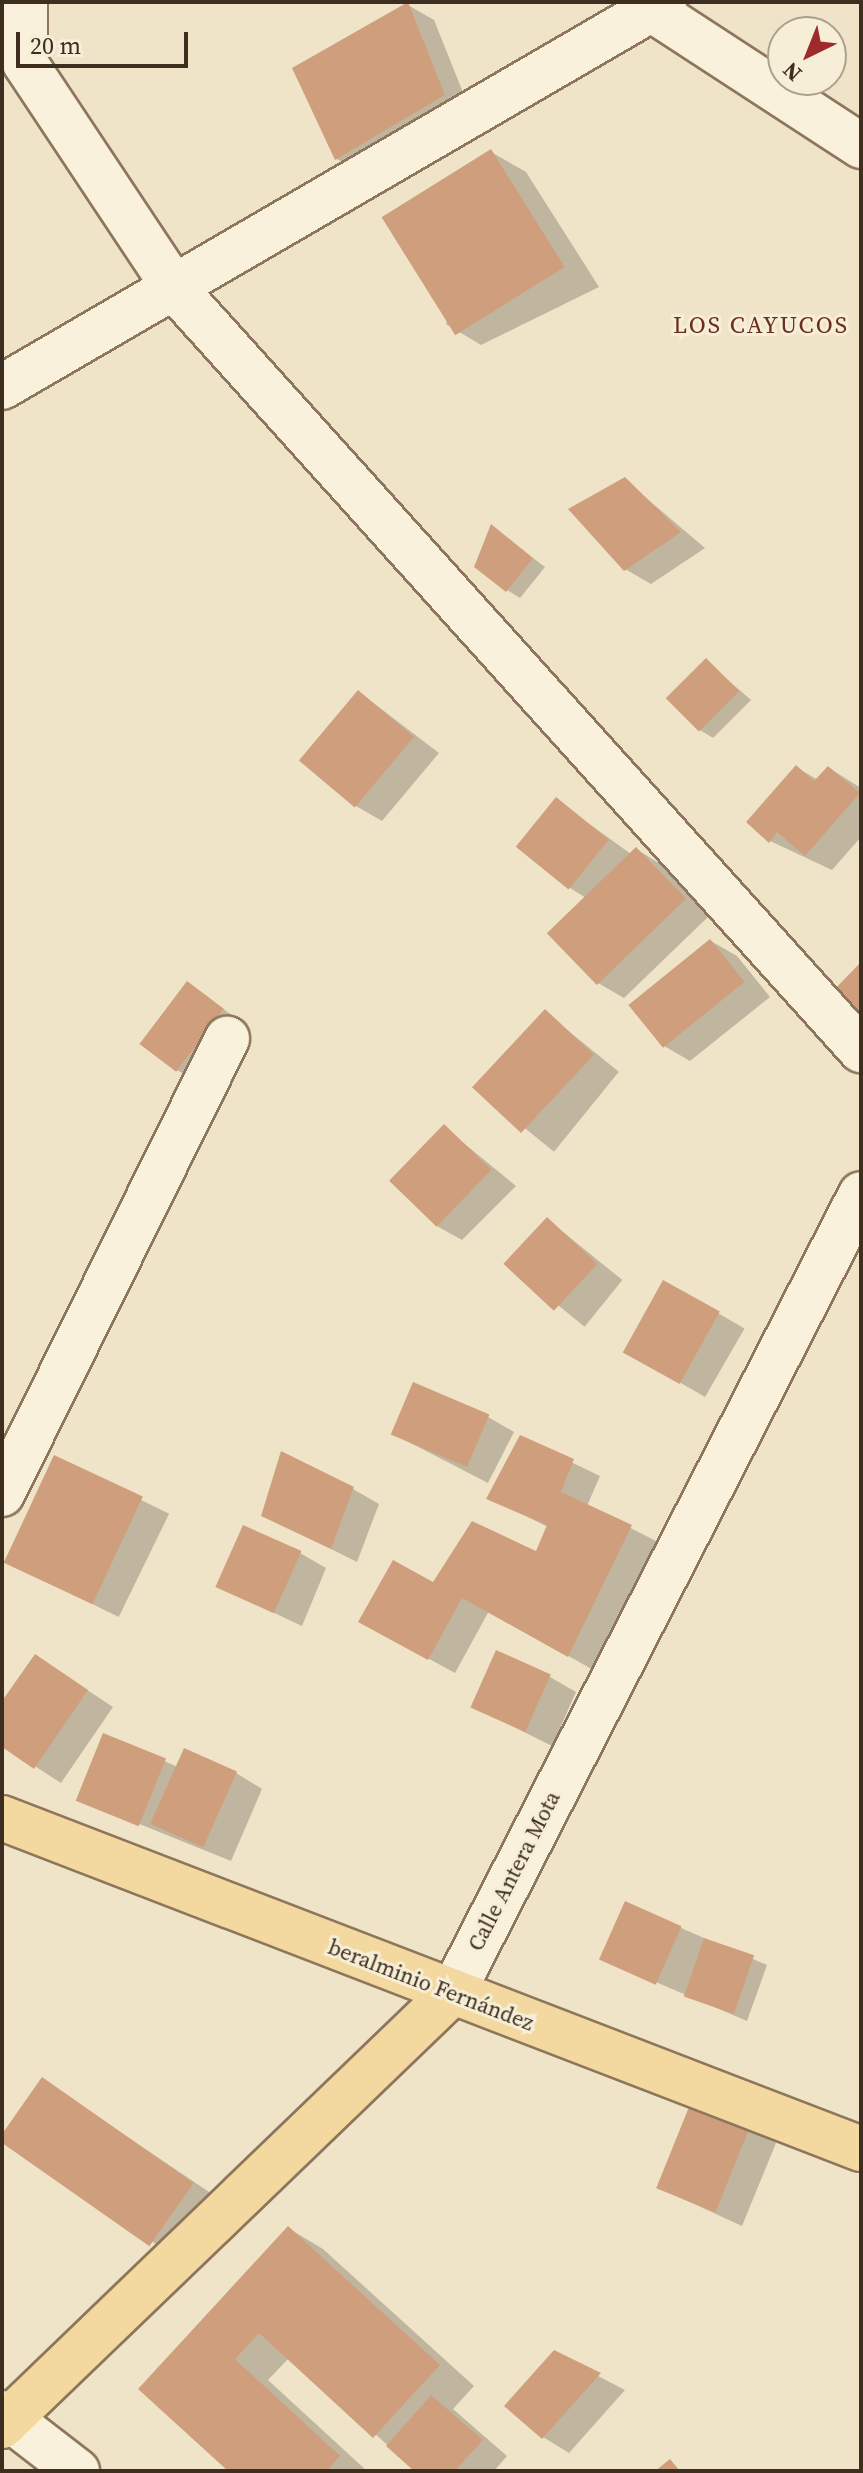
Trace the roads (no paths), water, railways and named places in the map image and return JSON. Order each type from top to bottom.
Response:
[{"type":"main road","name":"beralminio Fernández","points":[[2,1818],[861,2149]]},
{"type":"main road","name":"Calle Antera Mota","points":[[5,2419],[453,1992]]},
{"type":"street","points":[[25,2],[25,63],[175,289],[861,1050]]},
{"type":"street","points":[[2,387],[658,6],[861,146]]},
{"type":"street","points":[[2,1494],[227,1039]]},
{"type":"street","name":"Calle Antera Mota","points":[[453,1992],[861,1194]]},
{"type":"street","points":[[5,2419],[77,2471]]},
{"type":"district","name":"LOS CAYUCOS","points":[[761,325]]}]
